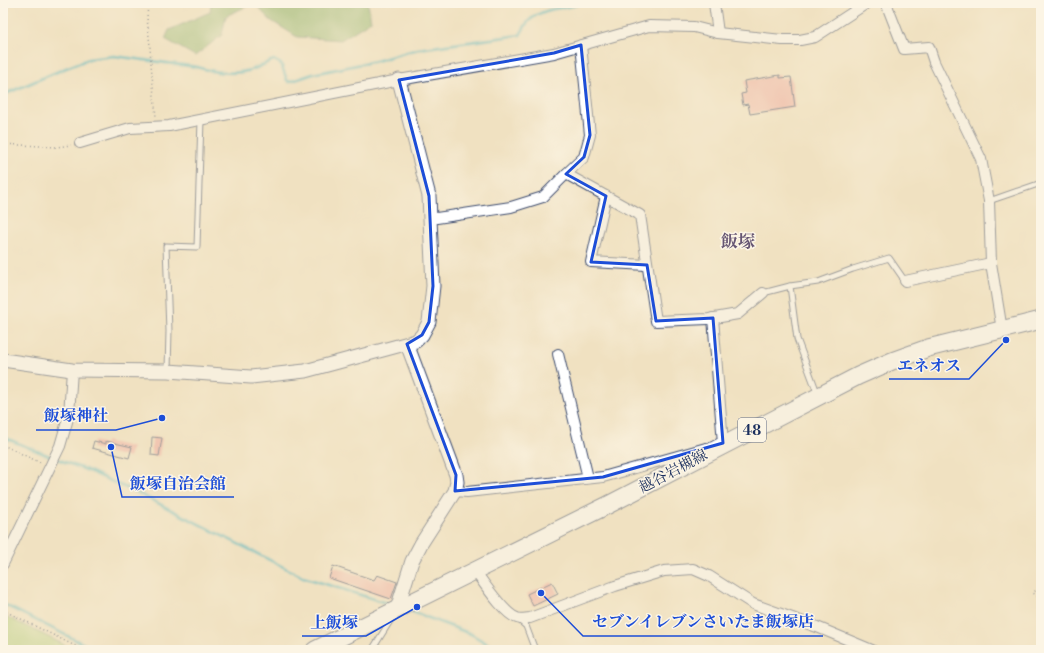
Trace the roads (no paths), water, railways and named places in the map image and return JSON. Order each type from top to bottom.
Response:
[{"type":"main road","name":"越谷岩槻線","points":[[316,650],[608,505],[726,442],[892,361],[928,348],[1041,320]]},
{"type":"street","points":[[714,3],[718,33]]},
{"type":"street","points":[[80,143],[130,128],[169,126],[399,80],[554,53],[649,26],[694,27],[718,33],[782,40],[800,40],[815,37],[867,3]]},
{"type":"street","points":[[886,3],[904,49],[929,47],[934,62],[980,159],[989,201],[991,263],[1002,330]]},
{"type":"street","points":[[430,219],[511,207],[544,197],[584,157],[590,135],[581,45]]},
{"type":"street","points":[[3,360],[72,370],[168,371],[251,377],[305,371],[416,341],[422,335],[429,322],[433,286],[430,219],[428,196],[399,80]]},
{"type":"street","points":[[566,174],[640,215],[656,322],[713,318],[738,314],[762,293]]},
{"type":"street","points":[[606,196],[591,262],[648,265]]},
{"type":"street","points":[[905,281],[991,263]]},
{"type":"street","points":[[454,491],[467,492],[603,477],[726,442],[713,318]]},
{"type":"street","points":[[398,609],[412,561],[420,544],[454,491],[457,482],[456,475],[407,344]]},
{"type":"street","points":[[558,354],[588,478]]},
{"type":"street","points":[[3,564],[60,446],[69,415],[72,370]]},
{"type":"street","points":[[475,571],[503,607],[512,616],[519,619],[530,618],[615,586],[664,571],[693,568],[709,576],[753,604],[817,627],[872,650]]},
{"type":"lane","points":[[168,371],[169,331],[166,246],[197,247],[201,120]]},
{"type":"lane","points":[[989,201],[1041,183]]},
{"type":"lane","points":[[762,293],[790,286],[818,282],[889,258],[905,281]]},
{"type":"lane","points":[[790,286],[797,339],[818,396]]},
{"type":"lane","points":[[372,650],[398,609]]},
{"type":"lane","points":[[519,619],[526,626],[535,650]]},
{"type":"waterway","points":[[3,95],[89,59],[114,56],[197,67],[226,73],[249,70],[274,60],[281,64],[289,82],[313,74],[376,61],[418,49],[520,35],[528,22],[537,15],[549,10],[569,7],[582,3]]},
{"type":"waterway","points":[[3,437],[90,471],[132,490],[303,577],[393,605]]},
{"type":"waterway","points":[[3,604],[96,650]]},
{"type":"waterway","points":[[408,610],[471,634],[498,650]]},
{"type":"place","name":"エネオス","points":[[1006,340]]},
{"type":"place","name":"飯塚神社","points":[[162,418]]},
{"type":"place","name":"飯塚自治会館","points":[[111,447]]},
{"type":"place","name":"セブンイレブンさいたま飯塚店","points":[[541,593]]},
{"type":"place","name":"上飯塚","points":[[417,607]]},
{"type":"district","name":"飯塚","points":[[738,241]]}]
